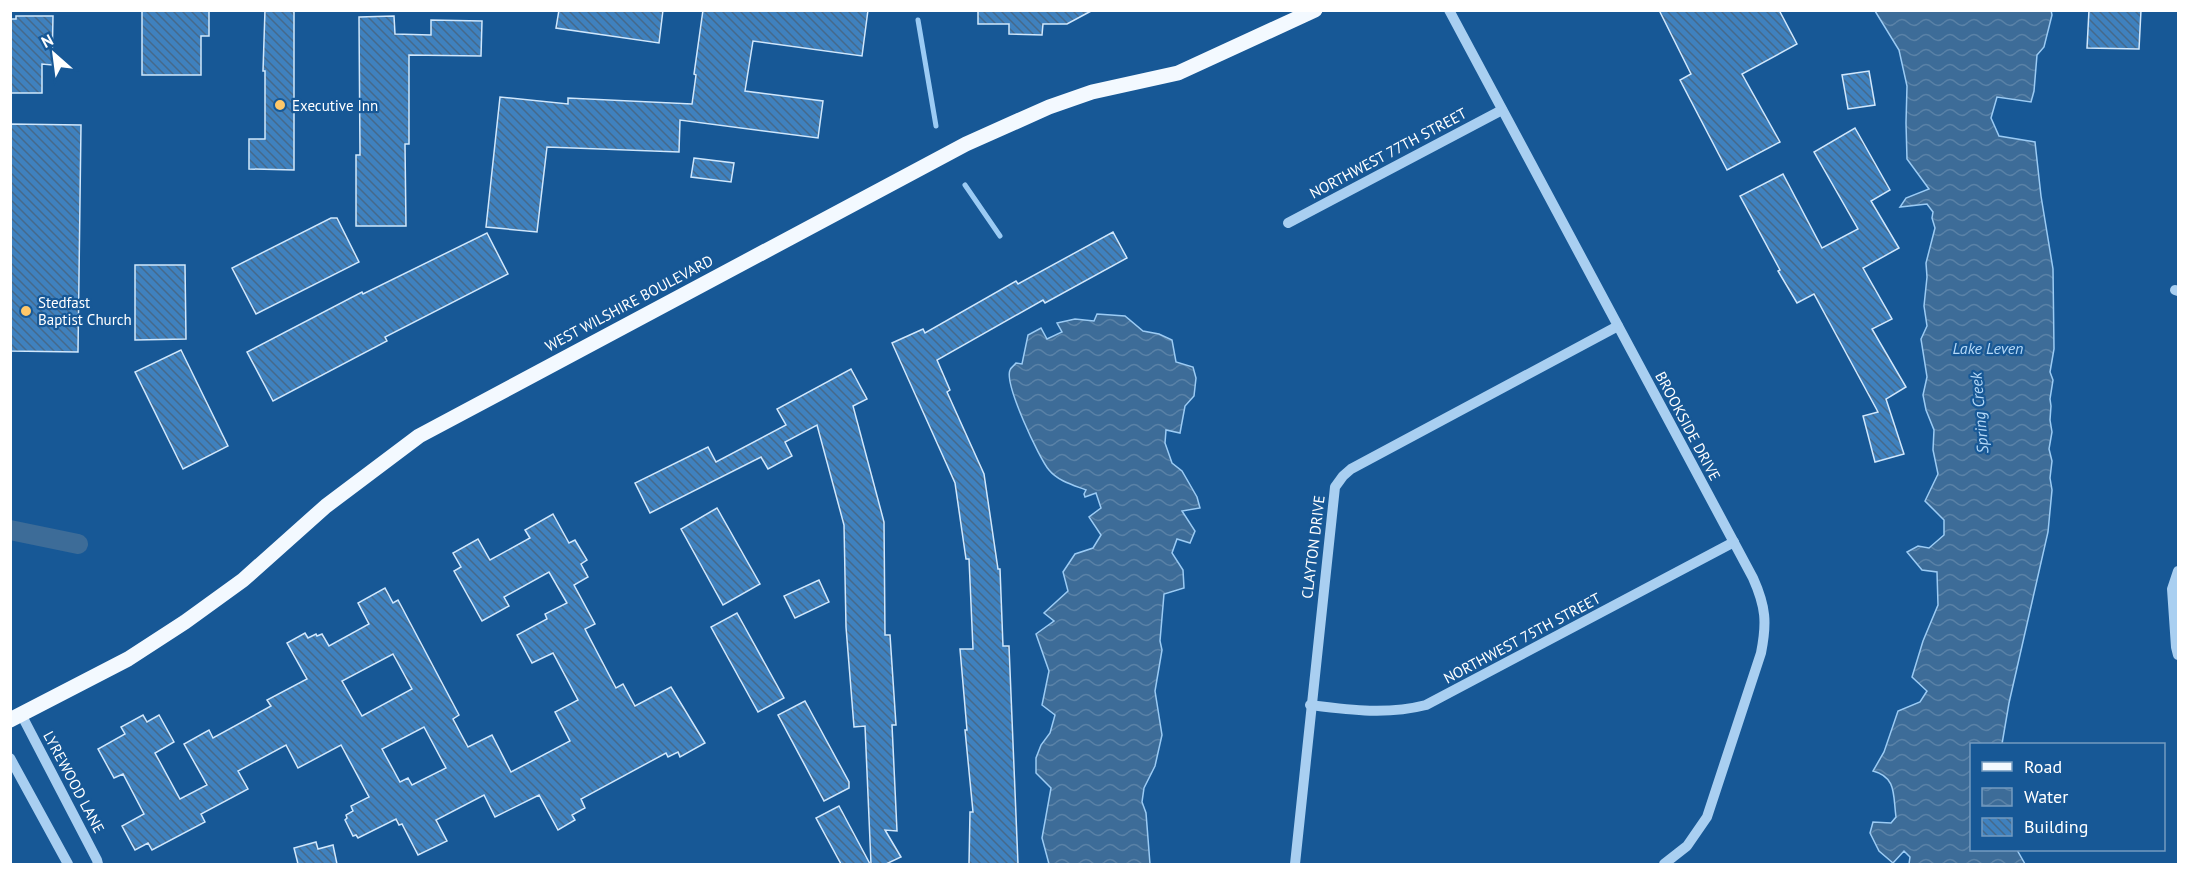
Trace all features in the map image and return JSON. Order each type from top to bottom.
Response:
[{"type":"main road","name":"WEST WILSHIRE BOULEVARD","points":[[16,717],[128,659],[185,622],[243,580],[366,474],[419,436],[966,144],[1049,107],[1092,92],[1178,73],[1315,10]]},
{"type":"street","name":"BROOKSIDE DRIVE","points":[[1449,10],[1753,578],[1765,610],[1766,628],[1761,653],[1707,817],[1688,846],[1664,864]]},
{"type":"street","name":"NORTHWEST 77TH STREET","points":[[1288,223],[1502,110]]},
{"type":"street","name":"CLAYTON DRIVE","points":[[1294,864],[1335,487],[1342,476],[1361,464],[1618,326]]},
{"type":"street","name":"NORTHWEST 75TH STREET","points":[[1310,705],[1372,712],[1426,705],[1734,542]]},
{"type":"street","points":[[2178,571],[2172,589],[2178,655]]},
{"type":"street","name":"LYREWOOD LANE","points":[[16,717],[98,864]]},
{"type":"street","points":[[10,758],[68,864]]},
{"type":"water","name":"Lake Leven","points":[[2051,10],[2052,15],[2044,47],[2037,55],[2031,102],[1997,97],[1991,118],[1999,136],[2035,142],[2053,269],[2054,349],[2050,372],[2053,380],[2050,399],[2052,432],[2049,449],[2052,461],[2050,478],[2052,490],[2048,532],[2009,703],[2002,743],[1970,743],[1970,851],[2018,851],[2025,864],[1909,864],[1910,857],[1904,851],[1893,863],[1879,851],[1870,833],[1873,822],[1891,823],[1896,817],[1894,795],[1890,783],[1881,774],[1873,771],[1884,752],[1898,711],[1920,702],[1927,691],[1912,677],[1923,641],[1938,605],[1937,572],[1922,570],[1907,552],[1918,546],[1929,548],[1944,535],[1944,520],[1925,501],[1938,474],[1933,450],[1934,430],[1923,395],[1927,377],[1921,339],[1927,326],[1924,306],[1926,263],[1935,228],[1933,212],[1927,204],[1900,207],[1906,198],[1929,189],[1907,159],[1907,86],[1899,50],[1875,11]]},
{"type":"water","points":[[1097,314],[1125,316],[1143,331],[1159,334],[1172,340],[1176,362],[1193,367],[1196,378],[1194,396],[1185,406],[1180,433],[1166,430],[1165,443],[1172,463],[1182,471],[1197,497],[1200,508],[1182,511],[1195,531],[1190,543],[1177,539],[1172,553],[1183,570],[1184,588],[1164,594],[1160,641],[1162,650],[1155,691],[1162,735],[1155,766],[1144,788],[1142,802],[1146,813],[1150,864],[1049,864],[1042,838],[1051,788],[1036,773],[1036,758],[1041,745],[1050,733],[1055,715],[1042,705],[1049,671],[1036,634],[1054,621],[1044,613],[1068,591],[1063,572],[1075,554],[1093,548],[1101,535],[1089,517],[1101,508],[1096,493],[1085,497],[1086,490],[1057,477],[1044,463],[1017,405],[1012,390],[1010,370],[1016,363],[1022,364],[1028,335],[1041,328],[1047,339],[1062,332],[1057,323],[1075,319],[1094,321]]},
{"type":"building","points":[[142,10],[209,10],[209,36],[201,36],[201,75],[142,75]]},
{"type":"building","name":"Executive Inn","points":[[265,10],[294,10],[294,170],[249,169],[249,139],[265,139],[265,71],[263,71]]},
{"type":"building","points":[[559,10],[663,10],[659,43],[556,28]]},
{"type":"building","points":[[703,10],[868,10],[862,56],[753,41],[745,91],[823,101],[818,138],[680,120],[679,152],[547,147],[537,232],[486,227],[500,97],[568,104],[568,98],[692,104]]},
{"type":"building","points":[[978,10],[1093,10],[1067,24],[1043,24],[1042,35],[1009,34],[1009,24],[978,24]]},
{"type":"building","points":[[1659,10],[1779,10],[1797,44],[1742,74],[1780,142],[1727,170],[1680,80],[1691,74]]},
{"type":"building","points":[[2089,10],[2141,10],[2139,49],[2087,48]]},
{"type":"building","points":[[16,16],[53,16],[52,65],[42,64],[42,93],[10,93],[10,19],[16,19]]},
{"type":"building","points":[[394,16],[395,34],[431,35],[431,20],[482,21],[481,56],[409,55],[409,144],[405,144],[406,226],[356,226],[356,155],[360,155],[359,17]]},
{"type":"building","points":[[1869,71],[1875,105],[1848,109],[1842,75]]},
{"type":"building","points":[[10,124],[81,125],[78,352],[10,351]]},
{"type":"building","points":[[1855,128],[1890,190],[1871,201],[1899,248],[1863,268],[1892,319],[1872,329],[1906,387],[1886,399],[1904,454],[1875,462],[1863,416],[1878,412],[1814,294],[1797,303],[1740,196],[1783,174],[1822,248],[1858,229],[1814,152]]},
{"type":"building","points":[[694,158],[734,163],[731,182],[691,177]]},
{"type":"building","points":[[331,218],[337,218],[359,262],[256,314],[232,268]]},
{"type":"building","points":[[1113,232],[1127,258],[1045,303],[1043,300],[937,360],[950,390],[947,392],[984,474],[998,569],[1000,569],[1003,646],[1009,646],[1018,864],[969,864],[970,812],[973,812],[960,649],[973,649],[969,559],[966,559],[955,483],[892,343],[923,329],[925,333],[1016,281],[1018,284]]},
{"type":"building","points":[[487,233],[508,274],[385,337],[387,341],[273,401],[247,352],[362,292],[363,294]]},
{"type":"building","points":[[135,265],[185,265],[186,339],[135,340]]},
{"type":"building","points":[[181,350],[228,446],[183,469],[135,372]]},
{"type":"building","points":[[851,369],[867,399],[853,406],[884,522],[885,635],[890,635],[896,725],[892,725],[897,831],[885,830],[901,857],[886,864],[871,864],[865,726],[854,727],[846,627],[844,525],[817,425],[785,442],[792,456],[768,469],[761,457],[650,513],[635,483],[708,447],[716,462],[786,425],[777,409]]},
{"type":"building","points":[[717,508],[760,584],[723,605],[681,529]]},
{"type":"building","points":[[553,514],[569,543],[575,540],[587,560],[581,564],[588,577],[574,585],[595,624],[585,629],[616,688],[623,684],[635,706],[671,687],[705,743],[680,757],[678,752],[668,757],[666,753],[581,799],[585,808],[572,815],[575,820],[558,830],[539,795],[495,817],[484,795],[436,820],[447,841],[418,855],[402,824],[399,825],[396,819],[358,838],[356,835],[353,836],[345,820],[346,815],[353,811],[351,806],[369,797],[341,745],[298,768],[286,745],[238,771],[248,789],[201,814],[205,822],[152,850],[148,843],[135,850],[122,826],[144,814],[123,774],[114,778],[98,749],[125,734],[121,727],[143,715],[147,722],[159,715],[174,742],[155,753],[180,799],[207,785],[184,744],[209,730],[213,738],[271,706],[267,700],[307,679],[287,643],[305,633],[308,638],[322,634],[329,646],[369,624],[358,603],[385,588],[393,603],[398,600],[459,715],[453,719],[468,747],[492,735],[511,772],[570,741],[555,712],[578,700],[553,653],[532,663],[517,635],[547,619],[545,614],[567,603],[549,572],[504,597],[509,606],[482,621],[454,571],[461,567],[453,553],[478,539],[490,560],[530,538],[525,530]],"holes":[[[393,654],[412,689],[362,716],[342,681]],[[424,727],[446,768],[412,785],[408,778],[400,782],[382,749]]]},
{"type":"building","points":[[819,580],[829,602],[795,618],[784,596]]},
{"type":"building","points":[[737,613],[784,698],[758,712],[711,627]]},
{"type":"building","points":[[805,701],[849,782],[849,788],[824,801],[778,715]]},
{"type":"building","points":[[839,806],[870,864],[841,864],[816,818]]},
{"type":"building","points":[[316,842],[318,849],[333,845],[337,864],[298,864],[294,848]]},
{"type":"waterway","points":[[918,20],[936,126]]},
{"type":"waterway","points":[[965,185],[1000,236]]},
{"type":"waterway","points":[[10,530],[78,544]]},
{"type":"place","name":"Executive Inn","points":[[280,105]]},
{"type":"place","name":"Stedfast Baptist Church","points":[[26,311]]},
{"type":"water label","name":"Spring Creek","points":[[1979,413]]}]
